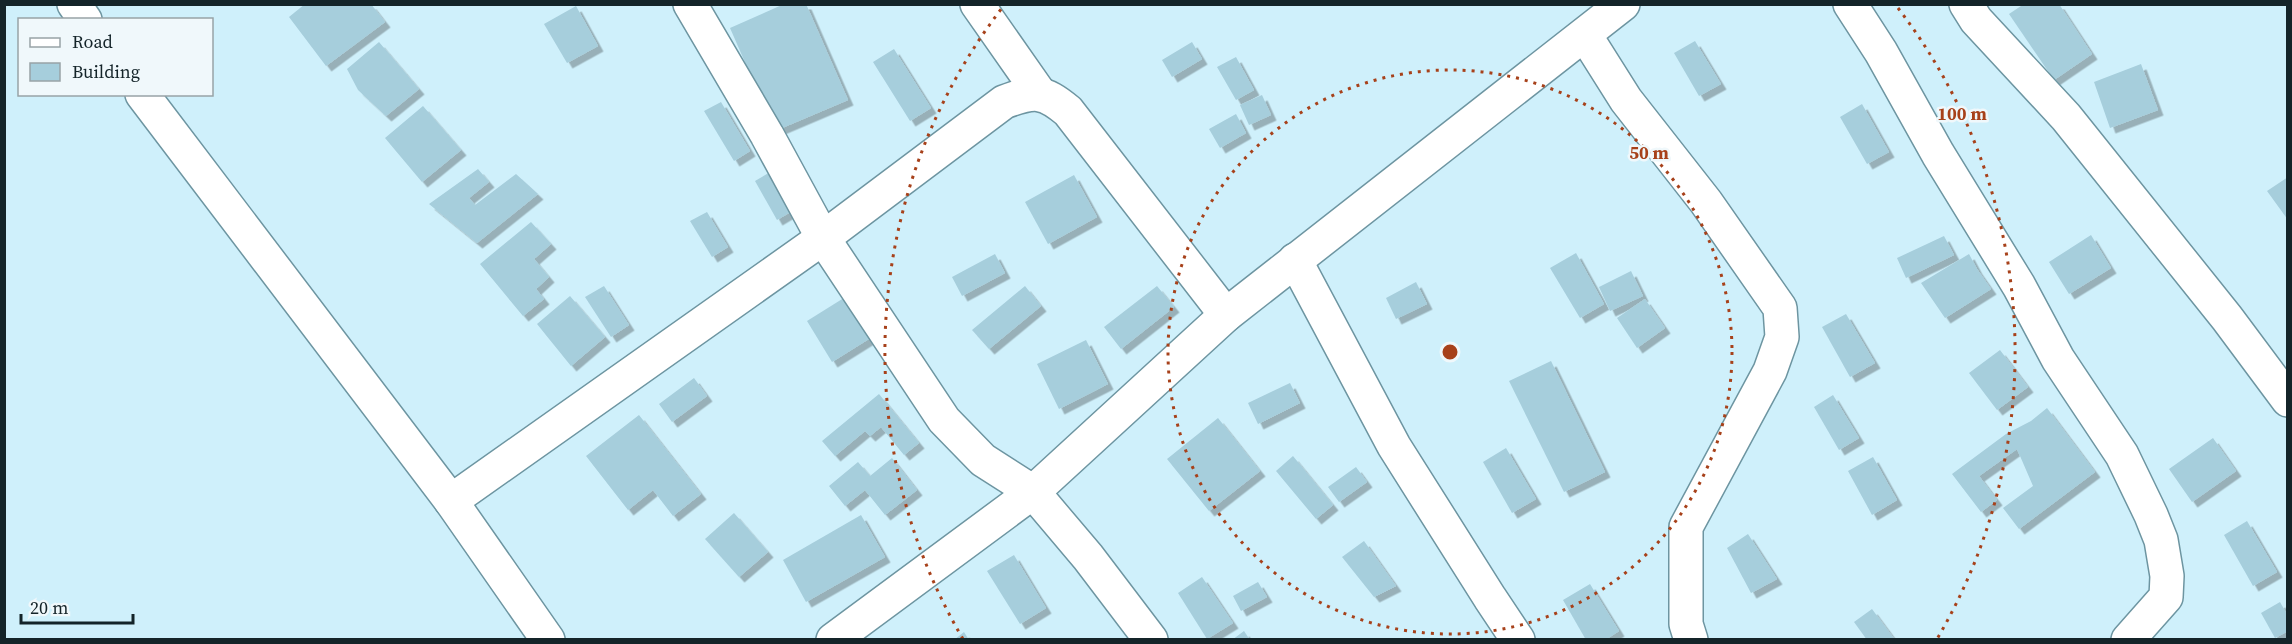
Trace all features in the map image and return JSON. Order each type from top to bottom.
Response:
[{"type":"street","points":[[74,4],[84,18]]},
{"type":"street","points":[[977,4],[1040,94]]},
{"type":"street","points":[[833,639],[1033,492],[1226,315],[1623,4]]},
{"type":"street","points":[[1850,4],[1881,52],[1938,154],[2019,286],[2058,359],[2122,454],[2151,515],[2161,540],[2167,576],[2166,597],[2128,639]]},
{"type":"street","points":[[1966,4],[1976,20],[2066,117],[2213,301],[2288,400]]},
{"type":"street","points":[[692,5],[823,238],[945,420],[983,459],[1033,492],[1088,557],[1151,639]]},
{"type":"street","points":[[1585,35],[1626,100],[1706,202],[1780,308],[1782,337],[1770,371],[1686,527],[1686,624],[1691,639]]},
{"type":"street","points":[[451,501],[823,238],[1004,102],[1026,94],[1040,94],[1053,99],[1068,111],[1226,315]]},
{"type":"street","points":[[144,96],[451,501],[548,639]]},
{"type":"street","points":[[1295,260],[1394,446],[1518,639]]},
{"type":"building","points":[[305,4],[371,4],[385,22],[326,66],[289,17]]},
{"type":"building","points":[[784,4],[806,4],[848,100],[775,131],[730,28]]},
{"type":"building","points":[[2024,4],[2059,4],[2092,54],[2054,80],[2009,14]]},
{"type":"building","points":[[576,6],[598,46],[567,63],[544,24]]},
{"type":"building","points":[[1695,41],[1721,84],[1699,96],[1674,53]]},
{"type":"building","points":[[379,42],[419,89],[386,116],[358,90],[347,69]]},
{"type":"building","points":[[1192,42],[1202,59],[1172,77],[1162,60]]},
{"type":"building","points":[[894,49],[931,108],[910,121],[873,62]]},
{"type":"building","points":[[1236,57],[1254,90],[1236,100],[1217,67]]},
{"type":"building","points":[[2141,64],[2158,110],[2110,128],[2094,82]]},
{"type":"building","points":[[1262,95],[1271,115],[1249,125],[1240,105]]},
{"type":"building","points":[[721,102],[750,151],[734,161],[704,111]]},
{"type":"building","points":[[1862,104],[1889,152],[1867,164],[1840,117]]},
{"type":"building","points":[[423,106],[461,150],[422,182],[385,138]]},
{"type":"building","points":[[1236,114],[1246,133],[1220,148],[1209,129]]},
{"type":"building","points":[[777,168],[799,207],[777,220],[755,181]]},
{"type":"building","points":[[478,169],[489,182],[469,198],[475,205],[516,174],[538,194],[477,243],[429,204]]},
{"type":"building","points":[[1074,175],[1097,217],[1048,244],[1025,202]]},
{"type":"building","points":[[2288,177],[2288,220],[2267,191]]},
{"type":"building","points":[[707,212],[728,247],[712,257],[690,221]]},
{"type":"building","points":[[531,222],[551,244],[534,259],[549,277],[536,289],[544,299],[523,316],[480,264]]},
{"type":"building","points":[[2091,235],[2111,268],[2069,294],[2049,262]]},
{"type":"building","points":[[1944,236],[1954,255],[1906,278],[1897,258]]},
{"type":"building","points":[[1576,253],[1604,304],[1580,318],[1550,268]]},
{"type":"building","points":[[995,254],[1005,273],[962,296],[952,277]]},
{"type":"building","points":[[1969,254],[1991,289],[1945,318],[1921,283]]},
{"type":"building","points":[[1631,271],[1643,296],[1610,311],[1599,287]]},
{"type":"building","points":[[1416,282],[1427,304],[1396,319],[1386,298]]},
{"type":"building","points":[[604,286],[629,325],[611,337],[585,297]]},
{"type":"building","points":[[1025,286],[1041,306],[989,349],[972,330]]},
{"type":"building","points":[[1157,286],[1174,307],[1121,349],[1104,327]]},
{"type":"building","points":[[570,296],[605,337],[571,366],[537,324]]},
{"type":"building","points":[[847,296],[872,337],[832,362],[807,321]]},
{"type":"building","points":[[1645,299],[1665,328],[1637,348],[1617,318]]},
{"type":"building","points":[[1846,314],[1875,363],[1850,377],[1822,327]]},
{"type":"building","points":[[1086,340],[1108,384],[1059,409],[1037,364]]},
{"type":"building","points":[[2000,350],[2028,387],[1997,410],[1969,373]]},
{"type":"building","points":[[1551,361],[1605,472],[1564,492],[1509,381]]},
{"type":"building","points":[[694,378],[707,396],[672,422],[659,404]]},
{"type":"building","points":[[1290,383],[1300,403],[1258,424],[1248,403]]},
{"type":"building","points":[[879,394],[919,443],[904,455],[881,427],[870,436],[865,431],[835,456],[822,441]]},
{"type":"building","points":[[1833,395],[1859,438],[1839,450],[1814,407]]},
{"type":"building","points":[[2047,408],[2095,472],[2019,529],[2003,508],[2033,486],[2017,449],[1979,476],[1997,500],[1981,512],[1952,474],[2006,434],[2031,421]]},
{"type":"building","points":[[639,415],[701,494],[673,516],[653,490],[628,510],[586,456]]},
{"type":"building","points":[[1218,418],[1260,471],[1209,511],[1167,459]]},
{"type":"building","points":[[2213,438],[2236,471],[2192,502],[2169,469]]},
{"type":"building","points":[[1506,448],[1536,499],[1512,513],[1483,462]]},
{"type":"building","points":[[1293,456],[1333,505],[1316,519],[1276,471]]},
{"type":"building","points":[[1873,457],[1897,500],[1872,515],[1848,471]]},
{"type":"building","points":[[892,458],[917,490],[885,515],[865,490],[845,506],[829,486],[858,462],[870,476]]},
{"type":"building","points":[[1356,467],[1367,482],[1339,502],[1328,487]]},
{"type":"building","points":[[734,513],[768,552],[739,577],[705,539]]},
{"type":"building","points":[[861,515],[885,557],[806,602],[783,560]]},
{"type":"building","points":[[2247,521],[2277,572],[2253,586],[2224,535]]},
{"type":"building","points":[[1748,534],[1777,579],[1751,593],[1727,548]]},
{"type":"building","points":[[1364,541],[1396,586],[1374,597],[1342,557]]},
{"type":"building","points":[[1014,555],[1046,608],[1020,624],[987,571]]},
{"type":"building","points":[[1202,577],[1233,623],[1207,639],[1178,593]]},
{"type":"building","points":[[1258,582],[1267,597],[1241,611],[1233,596]]},
{"type":"building","points":[[1590,584],[1619,631],[1605,640],[1586,640],[1563,600]]},
{"type":"building","points":[[2280,602],[2288,616],[2288,631],[2275,638],[2261,613]]},
{"type":"building","points":[[1872,609],[1895,640],[1867,640],[1854,622]]},
{"type":"building","points":[[1244,631],[1250,640],[1232,640]]},
{"type":"building","points":[[964,632],[969,640],[954,640]]}]
